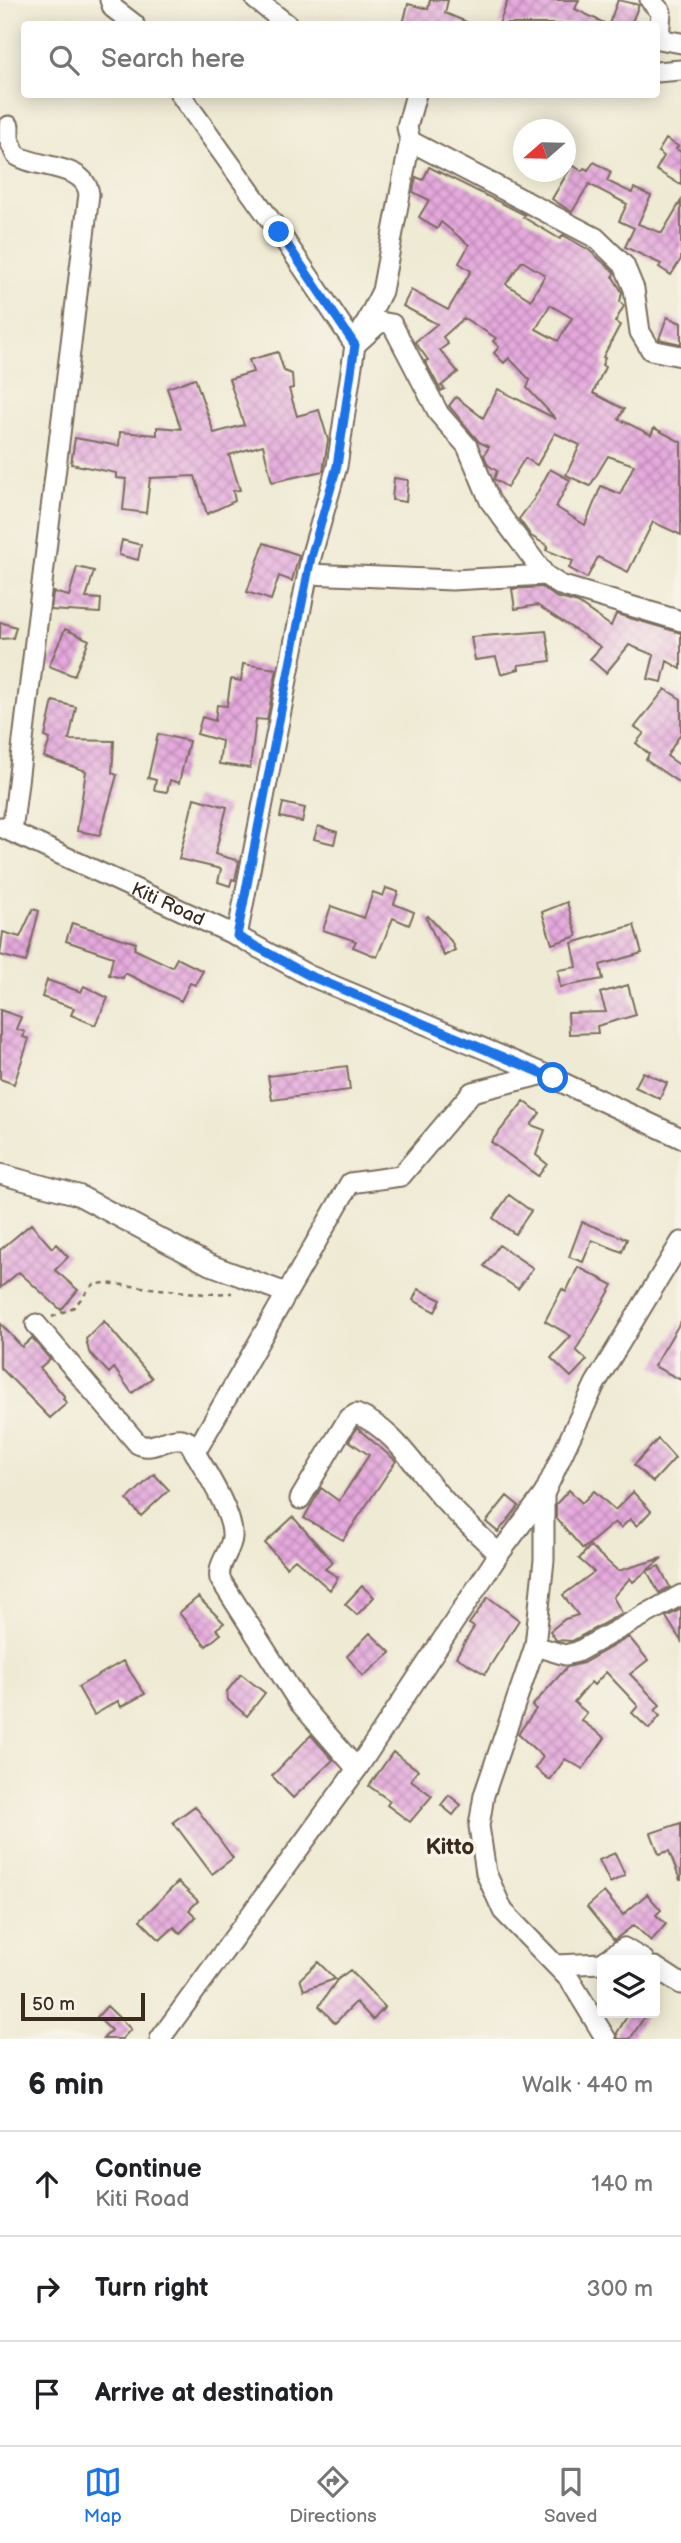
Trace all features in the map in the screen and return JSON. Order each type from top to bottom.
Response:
[{"type":"street","points":[[256,0],[283,21]]},
{"type":"street","points":[[650,0],[661,12],[660,25]]},
{"type":"street","points":[[115,3],[131,21]]},
{"type":"street","points":[[660,38],[681,43]]},
{"type":"street","points":[[660,72],[681,69]]},
{"type":"street","points":[[183,98],[272,222],[355,345]]},
{"type":"street","points":[[237,936],[308,574],[337,466],[355,345],[382,291],[410,141],[407,127],[415,98]]},
{"type":"street","points":[[6,829],[89,194],[85,182],[76,174],[16,155],[9,139],[9,126]]},
{"type":"street","points":[[410,141],[596,238],[624,265],[634,289],[640,332],[651,350],[681,356]]},
{"type":"street","points":[[355,345],[380,322],[392,324],[439,414],[467,446],[490,501],[545,575],[560,585],[681,621]]},
{"type":"street","points":[[308,574],[452,580],[545,575]]},
{"type":"street","name":"Kiti Road","points":[[6,829],[237,936],[308,975],[544,1074],[681,1138]]},
{"type":"street","points":[[195,1453],[350,1183],[401,1176],[472,1092],[544,1074]]},
{"type":"street","points":[[0,1174],[78,1195],[208,1264],[286,1293]]},
{"type":"street","points":[[160,2039],[357,1769],[499,1554],[544,1494],[595,1384],[681,1242]]},
{"type":"street","points":[[36,1324],[138,1444],[147,1447],[181,1438],[189,1442],[232,1530],[230,1545],[219,1570],[220,1579],[298,1701],[357,1769]]},
{"type":"street","points":[[300,1499],[348,1419],[356,1414],[370,1419],[398,1445],[462,1520],[499,1554]]},
{"type":"street","points":[[544,1494],[544,1560],[535,1646],[484,1795],[479,1844],[486,1873],[503,1911],[527,1939],[556,1965],[586,2004],[606,2039]]},
{"type":"street","points":[[535,1646],[565,1654],[577,1652],[681,1595]]},
{"type":"street","points":[[614,1955],[624,1948],[636,1955]]},
{"type":"street","points":[[556,1965],[597,1962]]},
{"type":"street","points":[[660,1970],[681,1983]]},
{"type":"path","points":[[36,1324],[74,1307],[93,1285],[105,1283],[205,1294],[232,1293]]},
{"type":"building","points":[[430,0],[448,0],[445,13],[464,21],[404,21],[408,4],[428,9]]},
{"type":"building","points":[[508,0],[579,0],[575,9],[600,21],[500,21]]},
{"type":"building","points":[[618,0],[639,5],[632,21],[610,21]]},
{"type":"building","points":[[666,139],[678,146],[676,149],[681,152],[681,185],[656,170],[664,156],[658,152]]},
{"type":"building","points":[[594,162],[611,172],[607,181],[632,193],[634,188],[651,196],[638,224],[662,233],[681,201],[681,259],[671,275],[659,267],[661,264],[625,247],[634,228],[619,221],[627,204],[589,184],[572,212],[552,199],[562,182],[576,182],[576,167],[582,171],[584,168],[588,170]]},
{"type":"building","points":[[429,167],[525,215],[523,217],[560,239],[563,235],[589,250],[614,272],[613,277],[622,292],[620,302],[624,306],[615,322],[620,325],[603,357],[605,358],[602,365],[605,367],[593,393],[624,409],[619,419],[651,435],[654,428],[681,442],[681,535],[653,522],[628,572],[598,557],[587,578],[569,568],[573,561],[546,550],[548,546],[531,536],[519,519],[534,499],[550,469],[570,480],[556,507],[585,525],[601,486],[620,494],[634,465],[608,456],[590,486],[566,475],[580,445],[555,433],[537,465],[525,458],[507,487],[494,479],[497,471],[488,465],[484,455],[489,447],[479,442],[449,406],[456,397],[483,418],[498,389],[556,419],[527,388],[530,380],[509,358],[504,363],[494,353],[499,347],[493,341],[496,338],[464,318],[443,337],[448,344],[440,350],[458,372],[441,386],[445,389],[441,391],[425,361],[428,360],[415,342],[437,324],[403,306],[411,290],[448,310],[471,271],[459,263],[469,245],[441,222],[437,229],[419,217],[429,200],[413,192],[416,177],[423,180]],"holes":[[[522,261],[545,275],[531,300],[506,284]],[[550,305],[572,318],[558,341],[536,329]]]},
{"type":"building","points":[[667,317],[681,323],[681,344],[659,339]]},
{"type":"building","points":[[278,352],[284,371],[292,374],[293,388],[289,389],[297,416],[319,410],[328,440],[323,471],[272,482],[263,445],[229,455],[240,490],[233,491],[235,501],[207,514],[195,476],[150,478],[146,513],[123,510],[126,479],[116,478],[116,473],[71,464],[75,438],[119,446],[120,432],[157,435],[157,427],[181,429],[167,388],[195,378],[214,433],[244,425],[229,379],[253,372],[249,360]]},
{"type":"building","points":[[394,478],[408,480],[406,502],[392,500]]},
{"type":"building","points":[[122,540],[141,545],[138,560],[119,555]]},
{"type":"building","points":[[264,543],[299,555],[292,581],[279,576],[271,600],[247,592]]},
{"type":"building","points":[[77,567],[94,571],[86,598],[101,599],[100,613],[51,610],[53,592],[69,596]]},
{"type":"building","points":[[542,587],[556,597],[578,603],[611,626],[616,614],[681,633],[681,669],[667,661],[662,682],[648,679],[654,655],[629,645],[606,673],[590,659],[601,647],[537,605],[515,609],[512,589]]},
{"type":"building","points":[[0,622],[16,627],[13,638],[0,639]]},
{"type":"building","points":[[65,629],[89,640],[74,676],[49,666]]},
{"type":"building","points":[[546,631],[551,661],[518,665],[519,669],[501,674],[496,657],[475,660],[471,637]]},
{"type":"building","points":[[243,664],[277,669],[267,720],[256,719],[250,768],[219,764],[222,741],[197,734],[202,717],[215,721],[217,705],[227,706],[231,679],[241,681]]},
{"type":"building","points":[[665,689],[681,699],[681,733],[667,756],[681,766],[681,784],[646,760],[649,754],[636,743],[644,733],[635,727]]},
{"type":"building","points":[[53,701],[76,707],[69,740],[114,741],[112,773],[117,775],[100,835],[77,831],[86,771],[44,757],[50,739],[45,737]]},
{"type":"building","points":[[158,734],[189,741],[179,783],[170,780],[167,792],[154,790],[156,780],[148,778]]},
{"type":"building","points":[[194,798],[227,807],[215,854],[239,861],[235,880],[232,879],[230,886],[218,882],[221,869],[179,859]]},
{"type":"building","points":[[283,803],[305,808],[302,822],[280,817]]},
{"type":"building","points":[[318,826],[337,832],[334,844],[314,839]]},
{"type":"building","points":[[386,888],[398,892],[394,904],[414,912],[409,925],[393,918],[377,957],[353,947],[356,941],[323,930],[331,906],[364,918],[373,892],[383,896]]},
{"type":"building","points":[[567,902],[577,936],[552,944],[542,912]]},
{"type":"building","points":[[33,909],[39,911],[26,962],[0,955],[3,932],[20,937]]},
{"type":"building","points":[[428,916],[451,941],[455,950],[444,956],[426,918]]},
{"type":"building","points":[[72,923],[136,943],[134,949],[172,967],[177,958],[203,971],[195,985],[190,983],[181,1001],[125,973],[123,978],[109,975],[113,957],[66,941]]},
{"type":"building","points":[[634,925],[642,953],[600,965],[603,979],[560,987],[558,970],[577,967],[572,943]]},
{"type":"building","points":[[47,980],[81,992],[84,986],[108,998],[95,1025],[71,1015],[74,1008],[42,997]]},
{"type":"building","points":[[628,985],[636,1015],[597,1026],[598,1033],[569,1034],[568,1013],[606,1012],[600,993]]},
{"type":"building","points":[[0,1010],[21,1017],[16,1029],[25,1032],[23,1037],[29,1039],[14,1084],[0,1079]]},
{"type":"building","points":[[347,1066],[350,1090],[272,1100],[268,1076]]},
{"type":"building","points":[[643,1072],[667,1083],[660,1099],[635,1087]]},
{"type":"building","points":[[524,1101],[540,1113],[531,1125],[545,1130],[536,1155],[547,1164],[538,1176],[491,1142]]},
{"type":"building","points":[[509,1195],[531,1211],[515,1234],[493,1218]]},
{"type":"building","points":[[582,1222],[627,1239],[622,1252],[592,1240],[583,1262],[569,1257]]},
{"type":"building","points":[[31,1224],[52,1248],[56,1244],[68,1257],[55,1270],[78,1290],[61,1310],[19,1272],[0,1288],[0,1250]]},
{"type":"building","points":[[499,1245],[533,1268],[518,1289],[484,1266]]},
{"type":"building","points":[[578,1267],[613,1285],[576,1350],[587,1360],[571,1377],[551,1358],[571,1336],[545,1321],[562,1289],[566,1292]]},
{"type":"building","points":[[418,1289],[441,1300],[435,1312],[413,1300]]},
{"type":"building","points":[[104,1321],[152,1378],[132,1393],[114,1368],[109,1373],[89,1352],[86,1339]]},
{"type":"building","points":[[681,1321],[681,1380],[654,1366]]},
{"type":"building","points":[[0,1323],[22,1347],[32,1338],[50,1359],[40,1368],[67,1403],[50,1418],[0,1367]]},
{"type":"building","points":[[357,1428],[396,1461],[343,1540],[304,1518],[321,1488],[339,1501],[369,1455],[349,1441]]},
{"type":"building","points":[[658,1439],[675,1458],[653,1482],[634,1465]]},
{"type":"building","points":[[154,1474],[169,1490],[141,1516],[127,1500]]},
{"type":"building","points":[[569,1490],[582,1503],[594,1491],[615,1510],[633,1492],[651,1511],[637,1526],[630,1519],[621,1528],[615,1522],[583,1549],[556,1518],[556,1504]]},
{"type":"building","points":[[507,1496],[519,1506],[498,1532],[486,1522]]},
{"type":"building","points":[[293,1517],[333,1562],[325,1569],[338,1577],[330,1590],[295,1559],[286,1567],[265,1543]]},
{"type":"building","points":[[590,1546],[618,1571],[662,1558],[633,1582],[630,1578],[613,1597],[622,1613],[572,1641],[556,1640],[550,1631],[565,1619],[578,1615],[563,1595],[594,1572],[579,1559]]},
{"type":"building","points":[[659,1566],[670,1587],[659,1593],[647,1571]]},
{"type":"building","points":[[362,1586],[374,1597],[357,1615],[345,1604]]},
{"type":"building","points":[[198,1597],[224,1623],[216,1629],[221,1634],[206,1646],[179,1613]]},
{"type":"building","points":[[488,1597],[519,1620],[485,1674],[456,1657],[474,1627],[469,1624]]},
{"type":"building","points":[[681,1609],[681,1641],[666,1617]]},
{"type":"building","points":[[370,1633],[391,1653],[363,1676],[347,1656]]},
{"type":"building","points":[[629,1637],[648,1660],[630,1674],[660,1705],[655,1711],[660,1716],[649,1729],[632,1713],[638,1706],[606,1672],[594,1685],[591,1682],[574,1702],[587,1713],[581,1720],[605,1738],[583,1769],[565,1759],[550,1780],[535,1768],[543,1757],[518,1734],[536,1709],[532,1706],[567,1667],[583,1663]]},
{"type":"building","points":[[123,1661],[145,1694],[121,1707],[118,1701],[94,1715],[78,1687]]},
{"type":"building","points":[[241,1674],[265,1693],[247,1716],[228,1700],[227,1691]]},
{"type":"building","points":[[311,1735],[333,1760],[293,1798],[272,1776]]},
{"type":"building","points":[[393,1752],[418,1770],[411,1780],[432,1796],[410,1822],[387,1805],[390,1801],[369,1786]]},
{"type":"building","points":[[449,1795],[461,1805],[453,1815],[441,1805]]},
{"type":"building","points":[[195,1806],[233,1858],[212,1874],[173,1822]]},
{"type":"building","points":[[681,1823],[680,1880],[669,1851],[659,1854],[651,1833]]},
{"type":"building","points":[[615,1853],[625,1875],[610,1883],[599,1860]]},
{"type":"building","points":[[178,1882],[198,1901],[189,1910],[196,1917],[180,1933],[174,1927],[160,1940],[140,1920]]},
{"type":"building","points":[[604,1892],[623,1915],[647,1894],[661,1910],[656,1915],[666,1924],[651,1941],[634,1925],[614,1940],[587,1907]]},
{"type":"building","points":[[318,1962],[335,1979],[304,1990],[300,1979]]},
{"type":"building","points":[[350,1970],[385,2007],[373,2020],[356,2002],[335,2023],[319,2006],[337,1980]]},
{"type":"building","points":[[107,2006],[131,2029],[122,2039],[103,2039],[111,2030],[97,2017]]},
{"type":"building","points":[[626,2018],[644,2018],[630,2039],[618,2039],[617,2033]]},
{"type":"district","name":"Kitto","points":[[450,1847]]},
{"type":"route","points":[[279,232],[355,345],[337,466],[311,557],[237,936],[308,975],[553,1078]]}]
